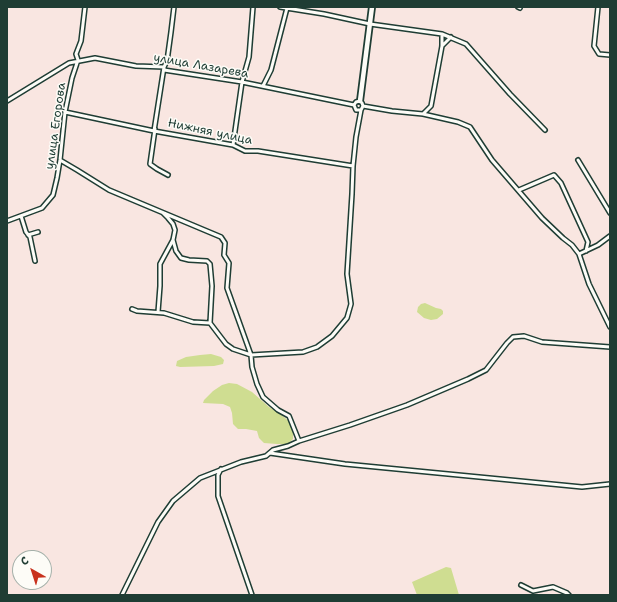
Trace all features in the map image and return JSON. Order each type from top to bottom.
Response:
[{"type":"street","name":"улица Егорова","points":[[7,221],[42,208],[53,195],[60,160],[65,112],[72,78],[78,60],[76,54],[81,41],[85,7]]},
{"type":"street","points":[[168,175],[150,164],[164,68],[167,61],[174,7]]},
{"type":"street","points":[[233,145],[242,82],[249,57],[253,7]]},
{"type":"street","points":[[280,7],[287,7],[370,24],[442,34],[451,37],[466,44],[510,94],[545,130]]},
{"type":"street","points":[[263,86],[271,70],[287,7]]},
{"type":"street","points":[[372,7],[360,101],[363,106],[424,114],[458,122],[470,127],[492,160],[542,218],[572,245],[579,254],[589,284],[610,327]]},
{"type":"street","points":[[598,7],[594,46],[599,54],[610,55]]},
{"type":"street","points":[[424,114],[431,106],[442,46],[442,34]]},
{"type":"street","points":[[442,46],[451,37]]},
{"type":"street","name":"улица Лазарева","points":[[7,101],[70,63],[78,60],[95,58],[136,66],[164,68],[242,82],[354,105]]},
{"type":"street","points":[[360,101],[356,102],[354,105],[356,110],[361,110]]},
{"type":"street","points":[[172,240],[176,251],[181,258],[189,260],[207,260],[210,264],[212,286],[210,323],[226,344],[233,349],[252,355],[303,352],[317,347],[332,336],[347,318],[351,304],[347,274],[353,166],[356,137],[363,106]]},
{"type":"street","name":"Нижняя улица","points":[[65,112],[233,145],[245,151],[258,151],[353,166]]},
{"type":"street","points":[[60,160],[109,190],[221,237],[225,243],[224,256],[229,263],[227,288],[252,355],[252,367],[257,384],[263,397],[278,410],[289,416],[299,441]]},
{"type":"street","points":[[578,160],[610,213]]},
{"type":"street","points":[[519,190],[554,175],[561,184],[588,242],[586,251]]},
{"type":"street","points":[[157,210],[168,218],[173,224],[175,230],[172,240],[160,264],[158,312]]},
{"type":"street","points":[[21,216],[26,232],[30,237],[35,261]]},
{"type":"street","points":[[28,235],[38,232]]},
{"type":"street","points":[[579,254],[610,236]]},
{"type":"street","points":[[132,309],[158,312],[193,322],[210,323]]},
{"type":"street","points":[[122,595],[158,522],[173,501],[200,478],[241,462],[262,458],[273,450],[407,405],[468,379],[486,370],[506,343],[513,337],[524,336],[542,342],[610,347]]},
{"type":"street","points":[[269,453],[345,464],[582,487],[610,484]]},
{"type":"street","points":[[221,469],[218,475],[218,496],[252,595]]},
{"type":"street","points":[[521,585],[533,591],[553,587],[569,595]]},
{"type":"green space","points":[[425,303],[441,309],[443,314],[437,319],[431,320],[424,318],[417,312],[418,307]]},
{"type":"green space","points":[[211,354],[221,357],[224,360],[223,364],[214,366],[176,366],[177,361],[186,357]]},
{"type":"green space","points":[[229,383],[237,384],[252,392],[269,407],[289,421],[293,430],[293,439],[288,444],[264,443],[259,438],[257,431],[238,429],[233,424],[230,407],[223,404],[203,403],[213,391],[222,385]]},
{"type":"green space","points":[[446,567],[451,568],[459,595],[417,595],[412,582]]}]
